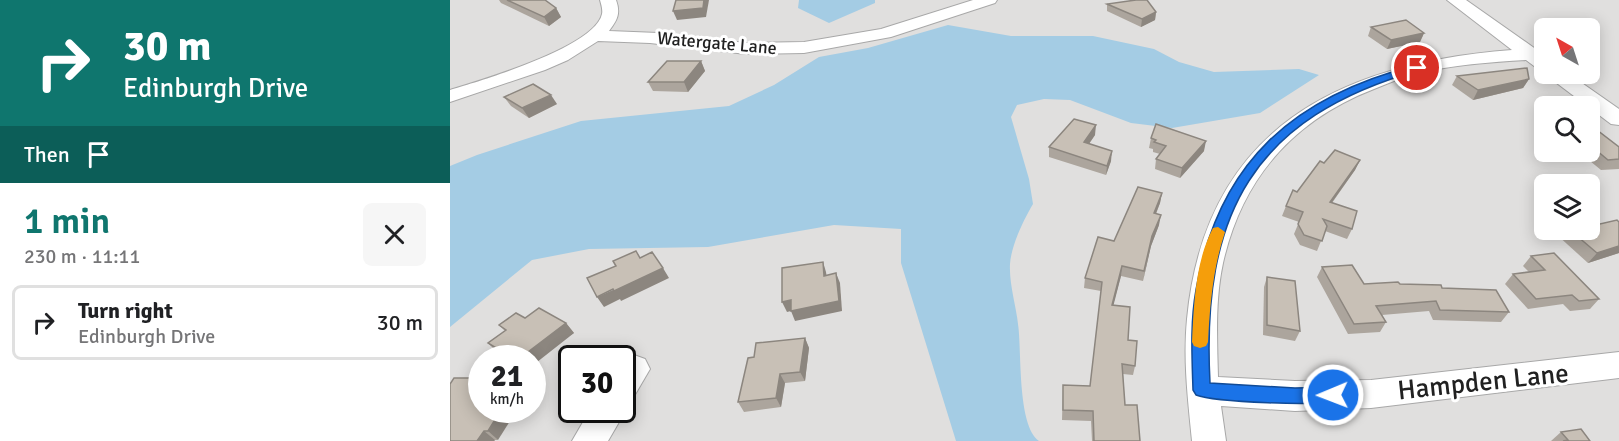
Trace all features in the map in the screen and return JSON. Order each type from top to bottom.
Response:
[{"type":"street","points":[[450,96],[548,62],[594,36],[609,18],[611,10],[608,0]]},
{"type":"street","name":"Watergate Lane","points":[[594,36],[657,38],[744,48],[802,48],[853,42],[905,30],[989,0]]},
{"type":"street","points":[[1455,0],[1534,56]]},
{"type":"street","points":[[1209,441],[1202,390],[1200,340],[1202,301],[1212,250],[1233,196],[1253,165],[1272,142],[1317,107],[1381,78],[1432,65],[1534,59]]},
{"type":"street","points":[[1571,84],[1619,118]]},
{"type":"street","name":"Hampden Lane","points":[[1202,390],[1295,396],[1371,394],[1619,365]]},
{"type":"street","points":[[589,441],[601,423]]},
{"type":"shaded area","points":[[450,0],[799,0],[875,3],[875,0],[1619,0],[1619,441],[450,441]]},
{"type":"water","points":[[799,0],[875,0],[875,3],[829,23],[798,8]]},
{"type":"water","points":[[948,25],[1011,36],[1093,36],[1154,49],[1179,62],[1214,72],[1299,69],[1319,75],[1260,113],[1172,128],[1131,123],[1070,100],[1044,99],[1017,105],[1011,117],[1029,179],[1033,204],[1015,241],[1010,272],[1018,324],[1024,404],[1027,420],[1039,441],[956,441],[901,263],[901,229],[834,225],[708,247],[589,249],[532,260],[450,327],[450,166],[581,121],[729,106],[774,85],[819,57],[868,48]]},
{"type":"building","points":[[507,0],[545,0],[556,8],[544,17]]},
{"type":"building","points":[[676,0],[704,0],[703,8],[673,11]]},
{"type":"building","points":[[1147,0],[1156,12],[1142,19],[1107,4]]},
{"type":"building","points":[[1406,20],[1424,33],[1391,40],[1371,27]]},
{"type":"building","points":[[667,61],[701,61],[684,82],[648,82]]},
{"type":"building","points":[[1527,68],[1529,79],[1478,90],[1457,76]]},
{"type":"building","points":[[533,84],[551,95],[522,108],[504,97]]},
{"type":"building","points":[[1074,119],[1096,125],[1084,142],[1112,151],[1107,166],[1049,147]]},
{"type":"building","points":[[1156,124],[1206,141],[1182,168],[1156,159],[1166,146],[1154,142],[1156,140],[1151,138]]},
{"type":"building","points":[[1600,132],[1619,147],[1619,159],[1608,160],[1600,153]]},
{"type":"building","points":[[1335,150],[1360,160],[1330,202],[1357,211],[1352,229],[1323,219],[1327,226],[1322,241],[1304,235],[1298,224],[1303,212],[1286,206],[1293,190],[1297,192],[1320,161],[1324,163]]},
{"type":"building","points":[[1138,187],[1162,193],[1154,213],[1161,215],[1152,236],[1144,271],[1122,266],[1112,305],[1130,307],[1128,340],[1137,341],[1135,366],[1122,364],[1125,405],[1137,405],[1140,441],[1094,441],[1093,411],[1063,410],[1063,385],[1090,386],[1102,282],[1085,278],[1098,237],[1114,241]]},
{"type":"building","points":[[1617,220],[1619,222],[1619,246],[1597,253],[1582,240],[1600,240],[1600,224]]},
{"type":"building","points":[[636,251],[640,258],[652,252],[663,268],[597,297],[587,278],[616,266],[613,261]]},
{"type":"building","points":[[1554,253],[1599,299],[1579,301],[1572,295],[1536,299],[1513,274],[1545,270],[1531,256]]},
{"type":"building","points":[[823,262],[824,276],[836,273],[839,301],[791,311],[791,300],[782,302],[782,268]]},
{"type":"building","points":[[1352,265],[1364,284],[1398,282],[1400,284],[1441,285],[1442,288],[1496,290],[1509,312],[1440,310],[1436,301],[1376,306],[1386,322],[1354,324],[1322,267]]},
{"type":"building","points":[[1267,277],[1295,281],[1300,331],[1267,325]]},
{"type":"building","points":[[539,308],[566,323],[537,345],[491,345],[488,343],[506,330],[499,325],[516,313],[525,318]]},
{"type":"building","points":[[805,338],[800,372],[780,374],[776,398],[738,402],[748,358],[754,357],[756,343]]},
{"type":"building","points":[[454,378],[468,378],[468,423],[493,423],[477,441],[450,441],[450,384]]},
{"type":"building","points":[[1581,429],[1590,441],[1563,441],[1568,440],[1561,432]]},
{"type":"slow traffic","points":[[1200,342],[1203,292],[1218,232]]},
{"type":"route","points":[[1333,395],[1295,396],[1202,390],[1200,340],[1203,292],[1212,250],[1233,196],[1253,165],[1272,142],[1317,107],[1348,91],[1381,78],[1417,68]]}]
